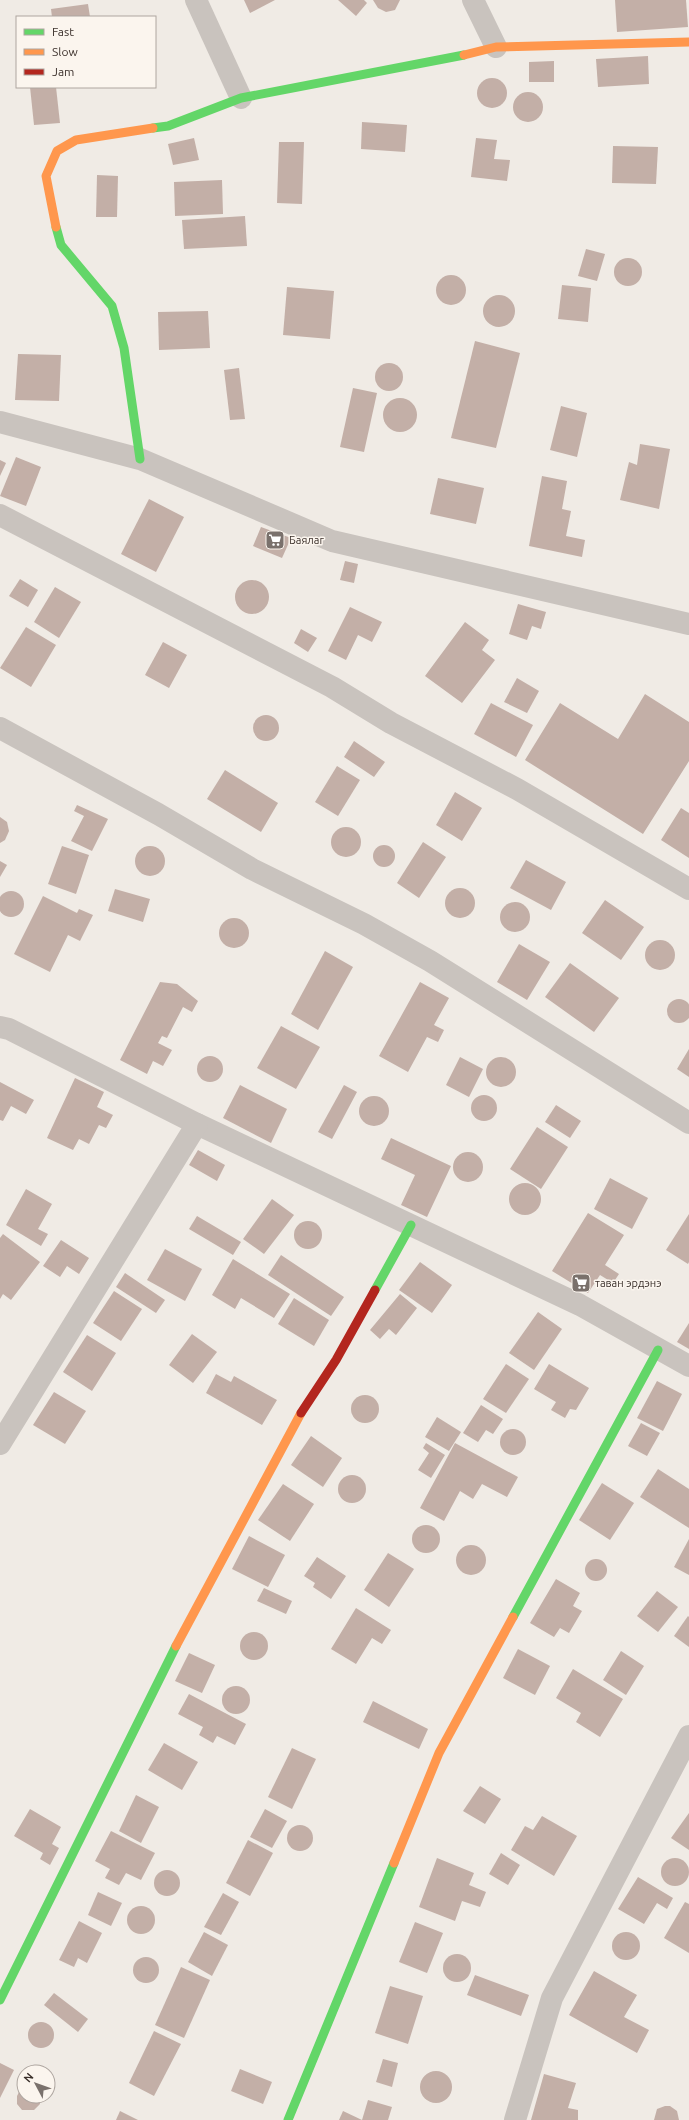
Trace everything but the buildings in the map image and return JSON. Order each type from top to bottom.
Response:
[{"type":"street","points":[[196,0],[242,98]]},
{"type":"street","points":[[472,0],[496,47]]},
{"type":"street","points":[[140,459],[124,348],[112,306],[61,245],[51,207],[46,176],[57,151],[76,140],[168,126],[242,98],[443,60],[496,47],[689,42]]},
{"type":"street","points":[[0,422],[140,459],[332,541],[689,624]]},
{"type":"street","points":[[0,515],[332,687],[391,723],[517,789],[689,889]]},
{"type":"street","points":[[0,728],[158,814],[252,869],[364,924],[430,961],[689,1123]]},
{"type":"street","points":[[3,1033],[580,1305],[689,1366]]},
{"type":"street","points":[[0,1444],[197,1124]]},
{"type":"street","points":[[0,2000],[176,1646],[292,1427],[336,1360],[411,1225]]},
{"type":"street","points":[[288,2120],[439,1753],[658,1350]]},
{"type":"street","points":[[515,2120],[552,1998],[689,1736]]},
{"type":"traffic: fast","points":[[153,128],[168,126],[241,98],[464,55]]},
{"type":"traffic: fast","points":[[56,227],[61,245],[112,306],[124,348],[140,459]]},
{"type":"traffic: fast","points":[[375,1290],[411,1225]]},
{"type":"traffic: fast","points":[[513,1617],[658,1350]]},
{"type":"traffic: fast","points":[[0,2000],[176,1646]]},
{"type":"traffic: fast","points":[[288,2120],[394,1863]]},
{"type":"traffic: slow","points":[[464,55],[496,47],[689,42]]},
{"type":"traffic: slow","points":[[56,227],[46,176],[57,151],[76,140],[153,128]]},
{"type":"traffic: slow","points":[[176,1646],[301,1413]]},
{"type":"traffic: slow","points":[[394,1863],[439,1753],[513,1617]]},
{"type":"traffic: jam","points":[[301,1413],[336,1360],[375,1290]]},
{"type":"place","name":"Баялаг","points":[[275,540]]},
{"type":"place","name":"таван эрдэнэ","points":[[581,1283]]}]
